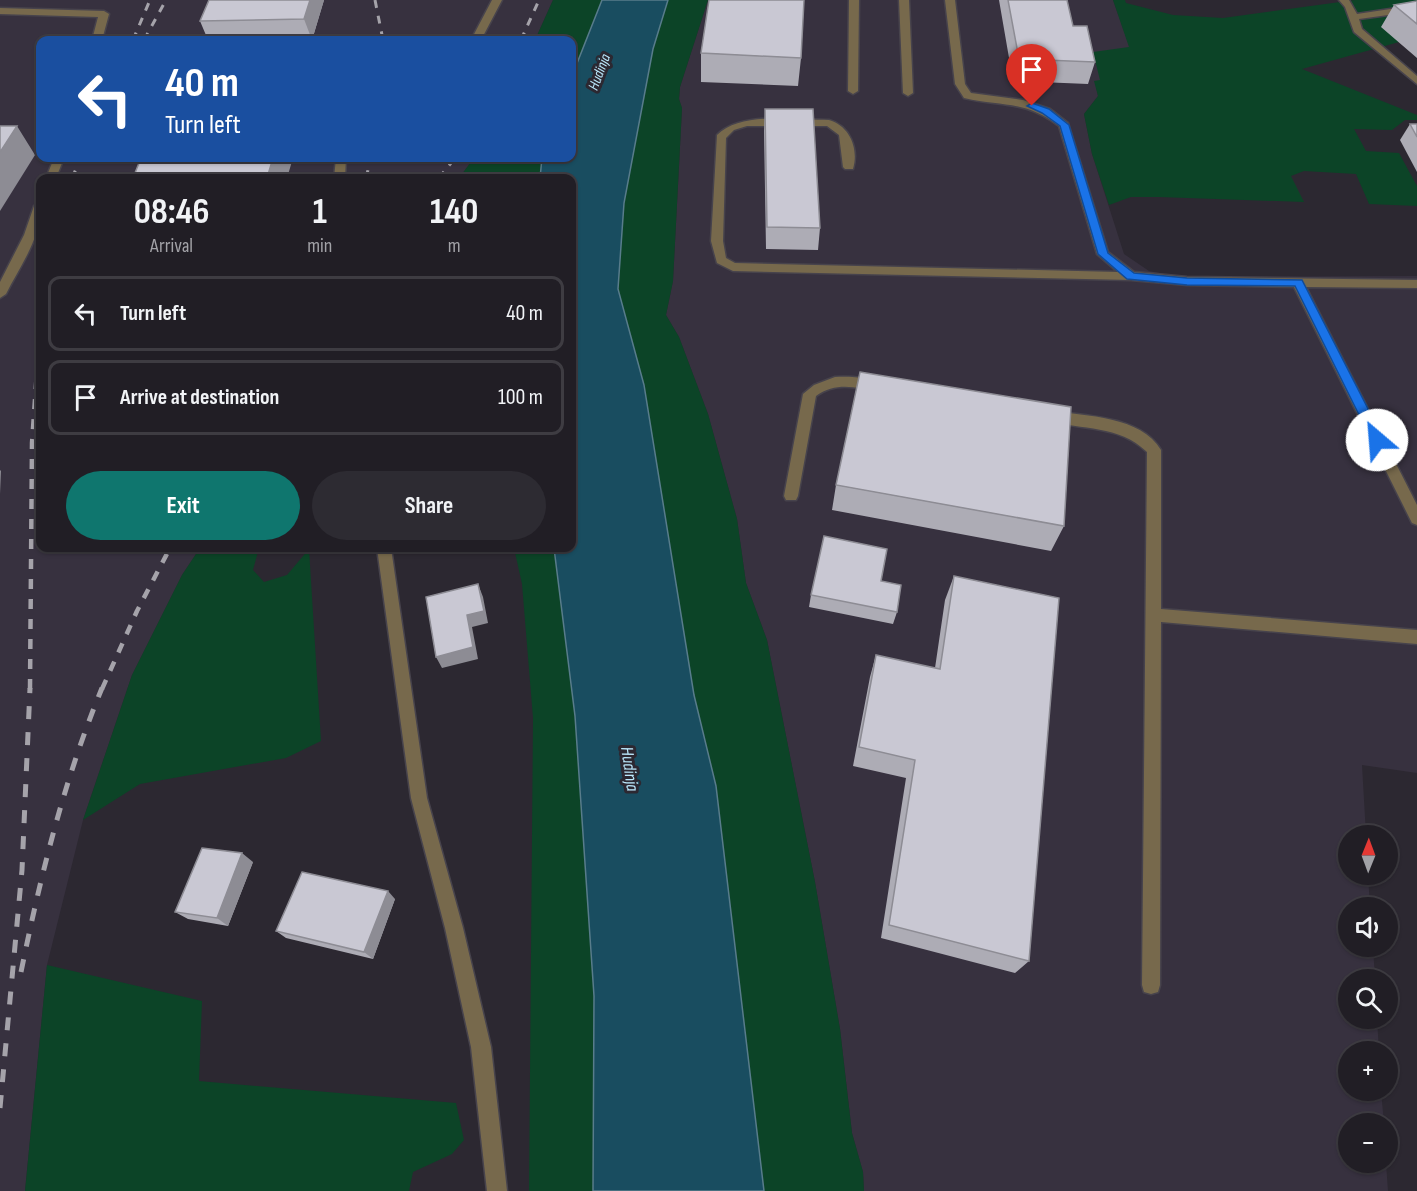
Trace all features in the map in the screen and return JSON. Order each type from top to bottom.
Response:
[{"type":"street","points":[[478,36],[497,0]]},
{"type":"street","points":[[853,91],[854,0]]},
{"type":"street","points":[[904,0],[908,93]]},
{"type":"street","points":[[950,0],[960,84],[968,96],[1018,102],[1046,111],[1064,125],[1103,254],[1131,276]]},
{"type":"street","points":[[1344,0],[1350,6],[1357,30],[1417,81]]},
{"type":"street","points":[[1353,17],[1417,8]]},
{"type":"street","points":[[0,11],[104,14],[98,36]]},
{"type":"street","points":[[849,166],[846,135],[839,127],[829,123],[746,123],[730,128],[721,137],[717,241],[721,260],[734,267],[1131,276],[1187,281],[1417,284]]},
{"type":"street","points":[[0,294],[30,235],[36,218]]},
{"type":"street","points":[[1298,282],[1417,519]]},
{"type":"street","points":[[791,496],[810,394],[824,383],[844,381],[891,389]]},
{"type":"street","points":[[1032,413],[1126,429],[1144,437],[1154,450],[1151,985]]},
{"type":"street","points":[[385,552],[419,798],[454,928],[482,1047],[497,1191]]},
{"type":"street","points":[[1153,615],[1417,637]]},
{"type":"shaded area","points":[[0,0],[553,0],[537,36],[36,36],[36,162],[471,162],[462,174],[36,174],[36,552],[197,552],[182,575],[132,675],[83,820],[47,965],[25,1191],[0,1191]]},
{"type":"shaded area","points":[[708,0],[1113,0],[1130,48],[1100,81],[1095,81],[1098,96],[1084,114],[1092,154],[1124,254],[1149,271],[1180,277],[1417,276],[1417,773],[1362,765],[1365,825],[1338,825],[1338,885],[1369,885],[1369,897],[1338,897],[1338,957],[1374,957],[1374,969],[1338,969],[1338,1029],[1378,1029],[1378,1041],[1338,1041],[1338,1101],[1382,1101],[1383,1113],[1338,1113],[1338,1173],[1387,1173],[1388,1191],[864,1191],[863,1172],[852,1133],[840,1029],[815,882],[767,640],[746,583],[737,519],[708,414],[679,337],[666,315],[673,281],[682,108],[679,99],[680,87]]},
{"type":"green space","points":[[553,0],[602,0],[576,66],[576,36],[537,36]]},
{"type":"green space","points":[[668,0],[708,0],[680,87],[679,99],[682,108],[673,281],[666,315],[679,337],[708,414],[737,519],[746,583],[767,640],[815,882],[840,1029],[852,1133],[863,1172],[864,1191],[764,1191],[716,784],[694,695],[618,289],[624,203],[653,49]]},
{"type":"green space","points":[[1113,0],[1125,0],[1126,3],[1173,15],[1223,18],[1355,0],[1417,0],[1417,37],[1302,69],[1417,115],[1417,120],[1405,120],[1392,130],[1354,129],[1366,151],[1399,153],[1417,186],[1417,206],[1369,204],[1356,174],[1304,171],[1291,176],[1304,202],[1131,197],[1109,205],[1092,154],[1084,114],[1098,96],[1094,81],[1100,80],[1093,52],[1129,47]]},
{"type":"green space","points":[[471,162],[542,162],[540,174],[462,174]]},
{"type":"green space","points":[[197,552],[258,552],[253,570],[264,582],[287,575],[306,552],[309,552],[321,741],[286,758],[140,784],[83,820],[132,675],[182,575]]},
{"type":"green space","points":[[515,552],[555,552],[575,708],[594,996],[593,1191],[529,1191],[533,718],[522,584]]},
{"type":"green space","points":[[47,965],[202,1001],[199,1081],[456,1103],[464,1140],[452,1154],[413,1172],[409,1191],[25,1191]]},
{"type":"water","name":"Hudinja","points":[[602,0],[668,0],[653,49],[624,203],[618,289],[644,385],[694,695],[716,786],[764,1191],[593,1191],[594,996],[575,716],[554,552],[576,552],[576,174],[540,174],[542,162],[576,162],[576,66]]},
{"type":"building","points":[[209,0],[310,0],[304,19],[200,21]]},
{"type":"building","points":[[709,0],[804,0],[801,58],[701,53]]},
{"type":"building","points":[[1008,0],[1067,0],[1073,26],[1087,26],[1095,62],[1019,59]]},
{"type":"building","points":[[1417,1],[1417,24],[1394,5]]},
{"type":"building","points":[[765,109],[813,109],[820,228],[767,227]]},
{"type":"building","points":[[1410,124],[1417,124],[1417,137]]},
{"type":"building","points":[[0,126],[17,126],[0,152]]},
{"type":"building","points":[[139,162],[272,162],[268,174],[135,174]]},
{"type":"building","points":[[860,372],[1071,407],[1064,526],[836,485]]},
{"type":"building","points":[[824,536],[887,549],[881,581],[901,585],[897,612],[811,595]]},
{"type":"building","points":[[954,576],[1059,598],[1029,961],[889,925],[915,760],[859,747],[876,655],[940,669]]},
{"type":"building","points":[[478,584],[484,611],[467,615],[473,647],[436,657],[426,597]]},
{"type":"building","points":[[202,848],[242,853],[217,918],[175,912]]},
{"type":"building","points":[[302,872],[388,891],[364,952],[276,931]]},
{"type":"railway","points":[[135,36],[150,0]]},
{"type":"railway","points":[[146,36],[166,0]]},
{"type":"railway","points":[[375,0],[382,36]]},
{"type":"railway","points":[[523,36],[539,0]]},
{"type":"railway","points":[[74,174],[79,162]]},
{"type":"railway","points":[[367,174],[370,162]]},
{"type":"railway","points":[[442,174],[452,162]]},
{"type":"railway","points":[[30,689],[32,443],[36,385]]},
{"type":"railway","points":[[102,689],[137,611],[168,552]]},
{"type":"railway","points":[[0,1108],[22,870],[30,688]]},
{"type":"railway","points":[[21,972],[65,792],[102,688]]},
{"type":"route","points":[[1032,106],[1046,111],[1064,125],[1103,254],[1131,276],[1187,281],[1298,282],[1377,440]]}]
